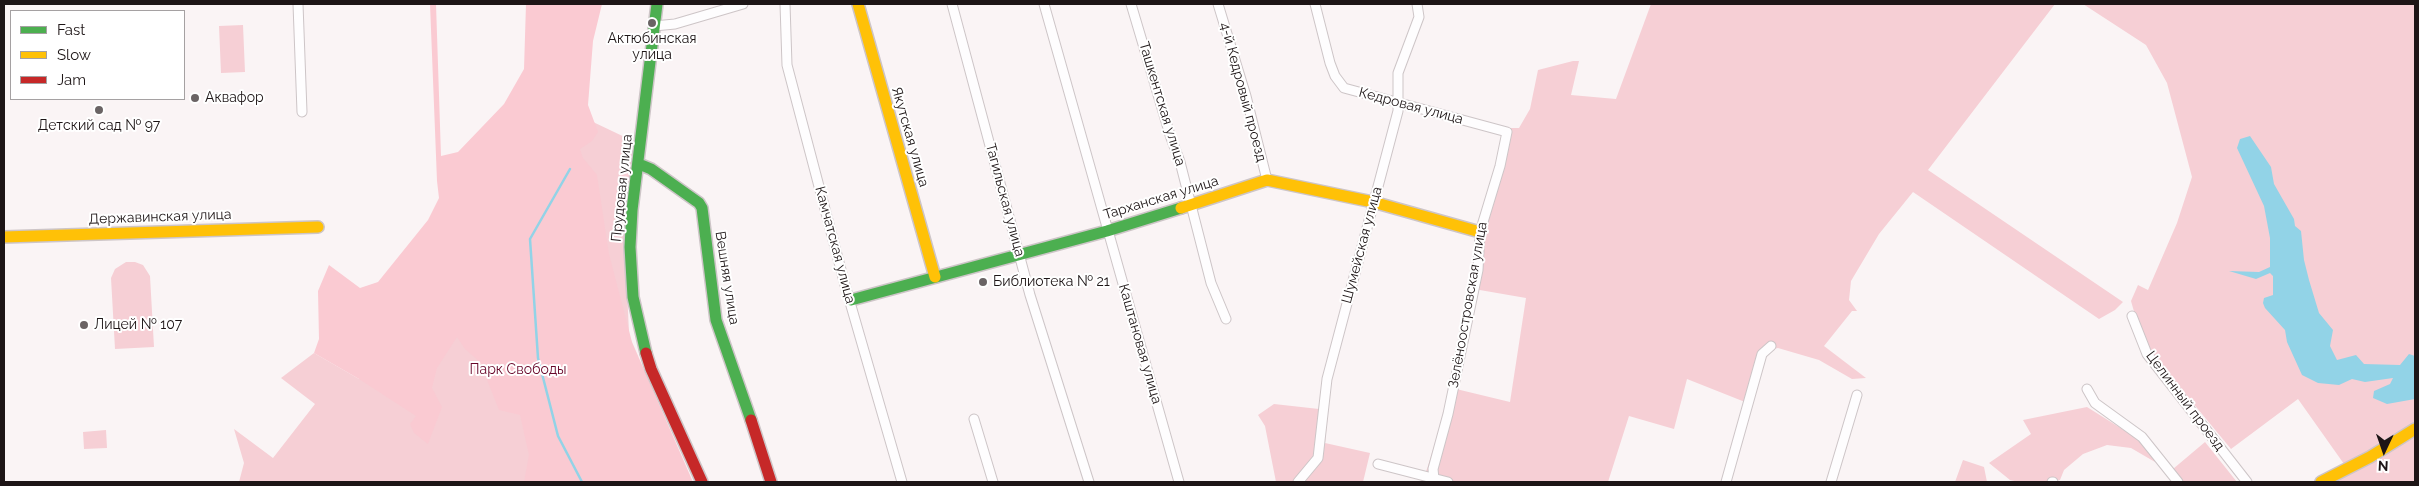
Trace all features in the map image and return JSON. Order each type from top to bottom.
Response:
[{"type":"street","points":[[298,4],[302,112]]},
{"type":"street","name":"Прудовая улица","points":[[657,4],[630,247],[633,296],[640,337],[651,369],[702,482]]},
{"type":"street","points":[[654,26],[675,24],[743,4]]},
{"type":"street","name":"Камчатская улица","points":[[785,4],[787,65],[845,285],[851,300],[902,482]]},
{"type":"street","name":"Якутская улица","points":[[858,4],[935,277]]},
{"type":"street","name":"Тагильская улица","points":[[952,4],[1030,295],[1089,482]]},
{"type":"street","name":"Каштановая улица","points":[[1044,4],[1179,482]]},
{"type":"street","name":"Ташкентская улица","points":[[1131,4],[1170,135],[1180,162],[1211,283],[1226,320]]},
{"type":"street","name":"4-й Кедровый проезд","points":[[1218,4],[1246,96],[1267,180]]},
{"type":"street","name":"Кедровая улица","points":[[1315,4],[1330,63],[1335,76],[1344,88],[1508,132]]},
{"type":"street","name":"Шумейская улица","points":[[1298,482],[1318,458],[1327,379],[1398,111],[1398,73],[1419,18],[1416,4]]},
{"type":"street","name":"Зелёноостровская улица","points":[[1434,479],[1433,469],[1448,414],[1478,270],[1480,232],[1508,132]]},
{"type":"street","name":"Вешняя улица","points":[[639,164],[651,169],[699,203],[702,208],[716,320],[738,379],[771,482]]},
{"type":"street","points":[[1267,180],[1373,202],[1480,232]]},
{"type":"street","name":"Тарханская улица","points":[[851,300],[1107,231],[1267,180]]},
{"type":"street","name":"Державинская улица","points":[[4,237],[318,226]]},
{"type":"street","name":"Целинный проезд","points":[[2132,316],[2147,354],[2247,482]]},
{"type":"street","points":[[1726,482],[1762,354],[1771,346]]},
{"type":"street","points":[[2087,389],[2095,404],[2142,437],[2178,482]]},
{"type":"street","points":[[1831,482],[1856,396]]},
{"type":"street","points":[[974,418],[993,482]]},
{"type":"street","points":[[2321,482],[2370,457],[2415,430]]},
{"type":"street","points":[[1378,464],[1448,482]]},
{"type":"green space","points":[[430,4],[436,4],[441,156],[458,152],[504,104],[524,69],[526,4],[602,4],[593,41],[588,105],[598,132],[592,141],[580,149],[583,158],[597,175],[609,254],[632,342],[693,482],[524,482],[529,455],[520,415],[499,410],[480,362],[465,349],[457,337],[437,368],[432,388],[442,407],[428,444],[414,433],[410,424],[416,416],[359,379],[314,353],[319,339],[318,291],[329,265],[360,288],[378,282],[428,220],[439,198]]},
{"type":"green space","points":[[1651,4],[2055,4],[1928,170],[2123,302],[2115,310],[2099,319],[1913,192],[1879,234],[1851,281],[1849,300],[1857,311],[1852,311],[1824,346],[1866,378],[1852,379],[1819,360],[1778,348],[1769,350],[1745,402],[1687,379],[1674,429],[1629,416],[1608,482],[1420,482],[1427,469],[1452,388],[1510,402],[1526,298],[1474,289],[1478,237],[1510,128],[1519,128],[1530,109],[1538,70],[1579,61],[1571,95],[1616,99]]},
{"type":"green space","points":[[2083,4],[2415,4],[2415,425],[2344,464],[2298,399],[2231,449],[2153,355],[2139,329],[2131,301],[2138,285],[2148,290],[2177,223],[2192,177],[2167,83],[2146,45]]},
{"type":"green space","points":[[243,25],[245,72],[221,73],[219,26]]},
{"type":"green space","name":"Парк Свободы","points":[[591,121],[633,141],[625,245],[631,377],[679,482],[239,482],[244,463],[234,429],[273,458],[315,404],[281,378],[314,353],[359,379]]},
{"type":"green space","points":[[126,262],[135,262],[143,265],[150,276],[154,347],[115,349],[111,278],[115,269]]},
{"type":"green space","points":[[1274,404],[1319,409],[1328,413],[1325,443],[1370,453],[1363,482],[1276,482],[1265,426],[1258,415]]},
{"type":"green space","points":[[2087,407],[2138,439],[2150,451],[2155,462],[2131,448],[2107,445],[2083,454],[2064,470],[2060,480],[2043,482],[2010,480],[1989,463],[2031,434],[2023,420]]},
{"type":"green space","points":[[106,430],[107,448],[84,449],[83,432]]},
{"type":"green space","points":[[2415,437],[2415,482],[2333,482],[2370,464]]},
{"type":"green space","points":[[2205,442],[2237,482],[2181,482],[2173,469]]},
{"type":"green space","points":[[1963,460],[1984,467],[1987,482],[1955,482]]},
{"type":"water","points":[[2250,136],[2271,167],[2274,184],[2294,219],[2295,226],[2301,231],[2304,260],[2309,280],[2319,313],[2333,330],[2330,346],[2337,360],[2356,355],[2364,364],[2400,365],[2409,354],[2415,356],[2415,399],[2387,404],[2373,398],[2374,391],[2390,384],[2393,378],[2365,382],[2352,379],[2339,385],[2318,383],[2302,375],[2287,342],[2285,330],[2265,308],[2263,303],[2264,298],[2273,295],[2273,276],[2270,273],[2256,279],[2229,271],[2259,272],[2270,267],[2270,238],[2264,206],[2237,148],[2240,139]]},
{"type":"waterway","points":[[570,169],[530,239],[538,358],[558,436],[582,482]]},
{"type":"traffic: fast","points":[[646,353],[633,297],[630,247],[632,210],[657,4]]},
{"type":"traffic: fast","points":[[639,164],[651,169],[699,203],[702,208],[716,320],[751,420]]},
{"type":"traffic: fast","points":[[851,300],[1107,231],[1181,208]]},
{"type":"traffic: slow","points":[[858,4],[935,277]]},
{"type":"traffic: slow","points":[[1181,208],[1267,180],[1373,202],[1480,232]]},
{"type":"traffic: slow","points":[[4,237],[318,227]]},
{"type":"traffic: slow","points":[[2321,482],[2370,457],[2415,429]]},
{"type":"traffic: jam","points":[[646,353],[651,369],[702,482]]},
{"type":"traffic: jam","points":[[751,420],[771,482]]},
{"type":"place","name":"Актюбинская улица","points":[[652,23]]},
{"type":"place","name":"Аквафор","points":[[195,98]]},
{"type":"place","name":"Детский сад № 97","points":[[99,110]]},
{"type":"place","name":"Библиотека № 21","points":[[983,282]]},
{"type":"place","name":"Лицей № 107","points":[[84,325]]}]
